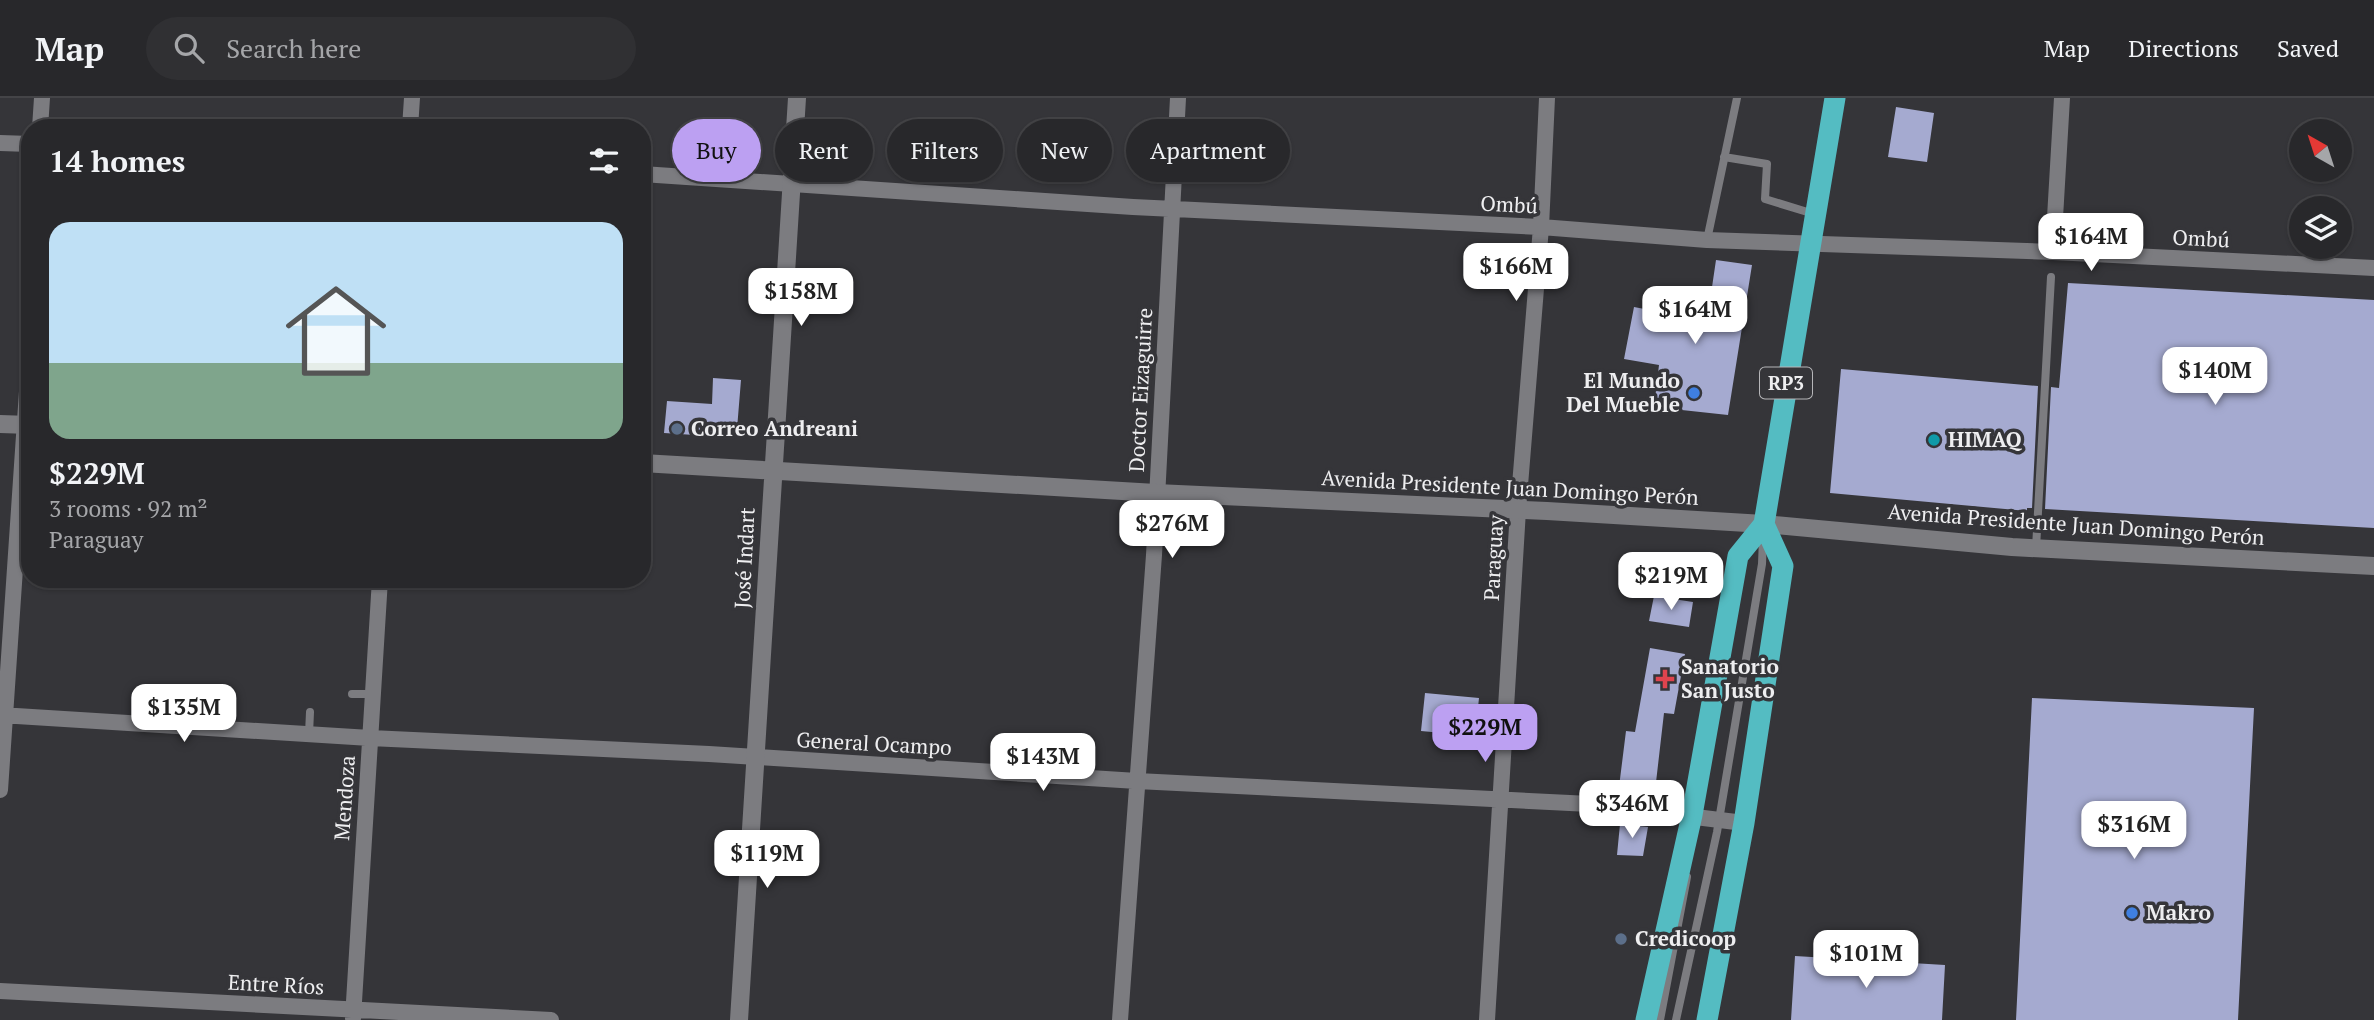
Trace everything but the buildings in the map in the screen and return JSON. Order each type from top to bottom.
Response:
[{"type":"highway","name":"RP3","points":[[1646,1020],[1692,815],[1738,556],[1764,524],[1835,98]]},
{"type":"highway","points":[[1707,1020],[1744,823],[1783,566],[1764,524]]},
{"type":"street","points":[[41,119],[42,98]]},
{"type":"street","points":[[411,119],[412,98]]},
{"type":"street","name":"José Indart","points":[[739,1020],[797,98]]},
{"type":"street","name":"Doctor Eizaguirre","points":[[1120,1020],[1153,569],[1178,98]]},
{"type":"street","name":"Paraguay","points":[[1487,1020],[1518,510],[1541,227],[1547,98]]},
{"type":"street","points":[[2053,252],[2062,98]]},
{"type":"street","points":[[0,143],[21,144]]},
{"type":"street","name":"Ombú","points":[[651,175],[1173,210],[1541,227],[1707,240],[2053,252],[2374,268]]},
{"type":"street","points":[[0,424],[21,425]]},
{"type":"street","name":"Avenida Presidente Juan Domingo Perón","points":[[651,463],[1156,494],[1764,524],[2036,548],[2374,566]]},
{"type":"street","points":[[0,790],[3,715],[21,506]]},
{"type":"street","name":"Mendoza","points":[[353,1015],[379,588]]},
{"type":"street","name":"General Ocampo","points":[[3,715],[370,738],[1590,804],[1744,823]]},
{"type":"street","name":"Entre Ríos","points":[[0,991],[353,1015],[551,1020]]},
{"type":"lane","points":[[1707,240],[1737,98]]},
{"type":"lane","points":[[1724,157],[1767,164],[1765,199],[1814,214]]},
{"type":"lane","points":[[2036,548],[2052,277]]},
{"type":"lane","points":[[1676,1020],[1720,819],[1762,564],[1764,524]]},
{"type":"lane","points":[[352,694],[373,694]]},
{"type":"lane","points":[[309,734],[310,712]]},
{"type":"lane","points":[[1660,1020],[1686,888],[1692,815]]},
{"type":"place","name":"El Mundo Del Mueble","points":[[1694,393]]},
{"type":"place","name":"Correo Andreani","points":[[677,429]]},
{"type":"place","name":"HIMAQ","points":[[1934,440]]},
{"type":"place","name":"Sanatorio San Justo","points":[[1665,679]]},
{"type":"place","name":"Makro","points":[[2132,913]]},
{"type":"place","name":"Credicoop","points":[[1621,939]]}]
